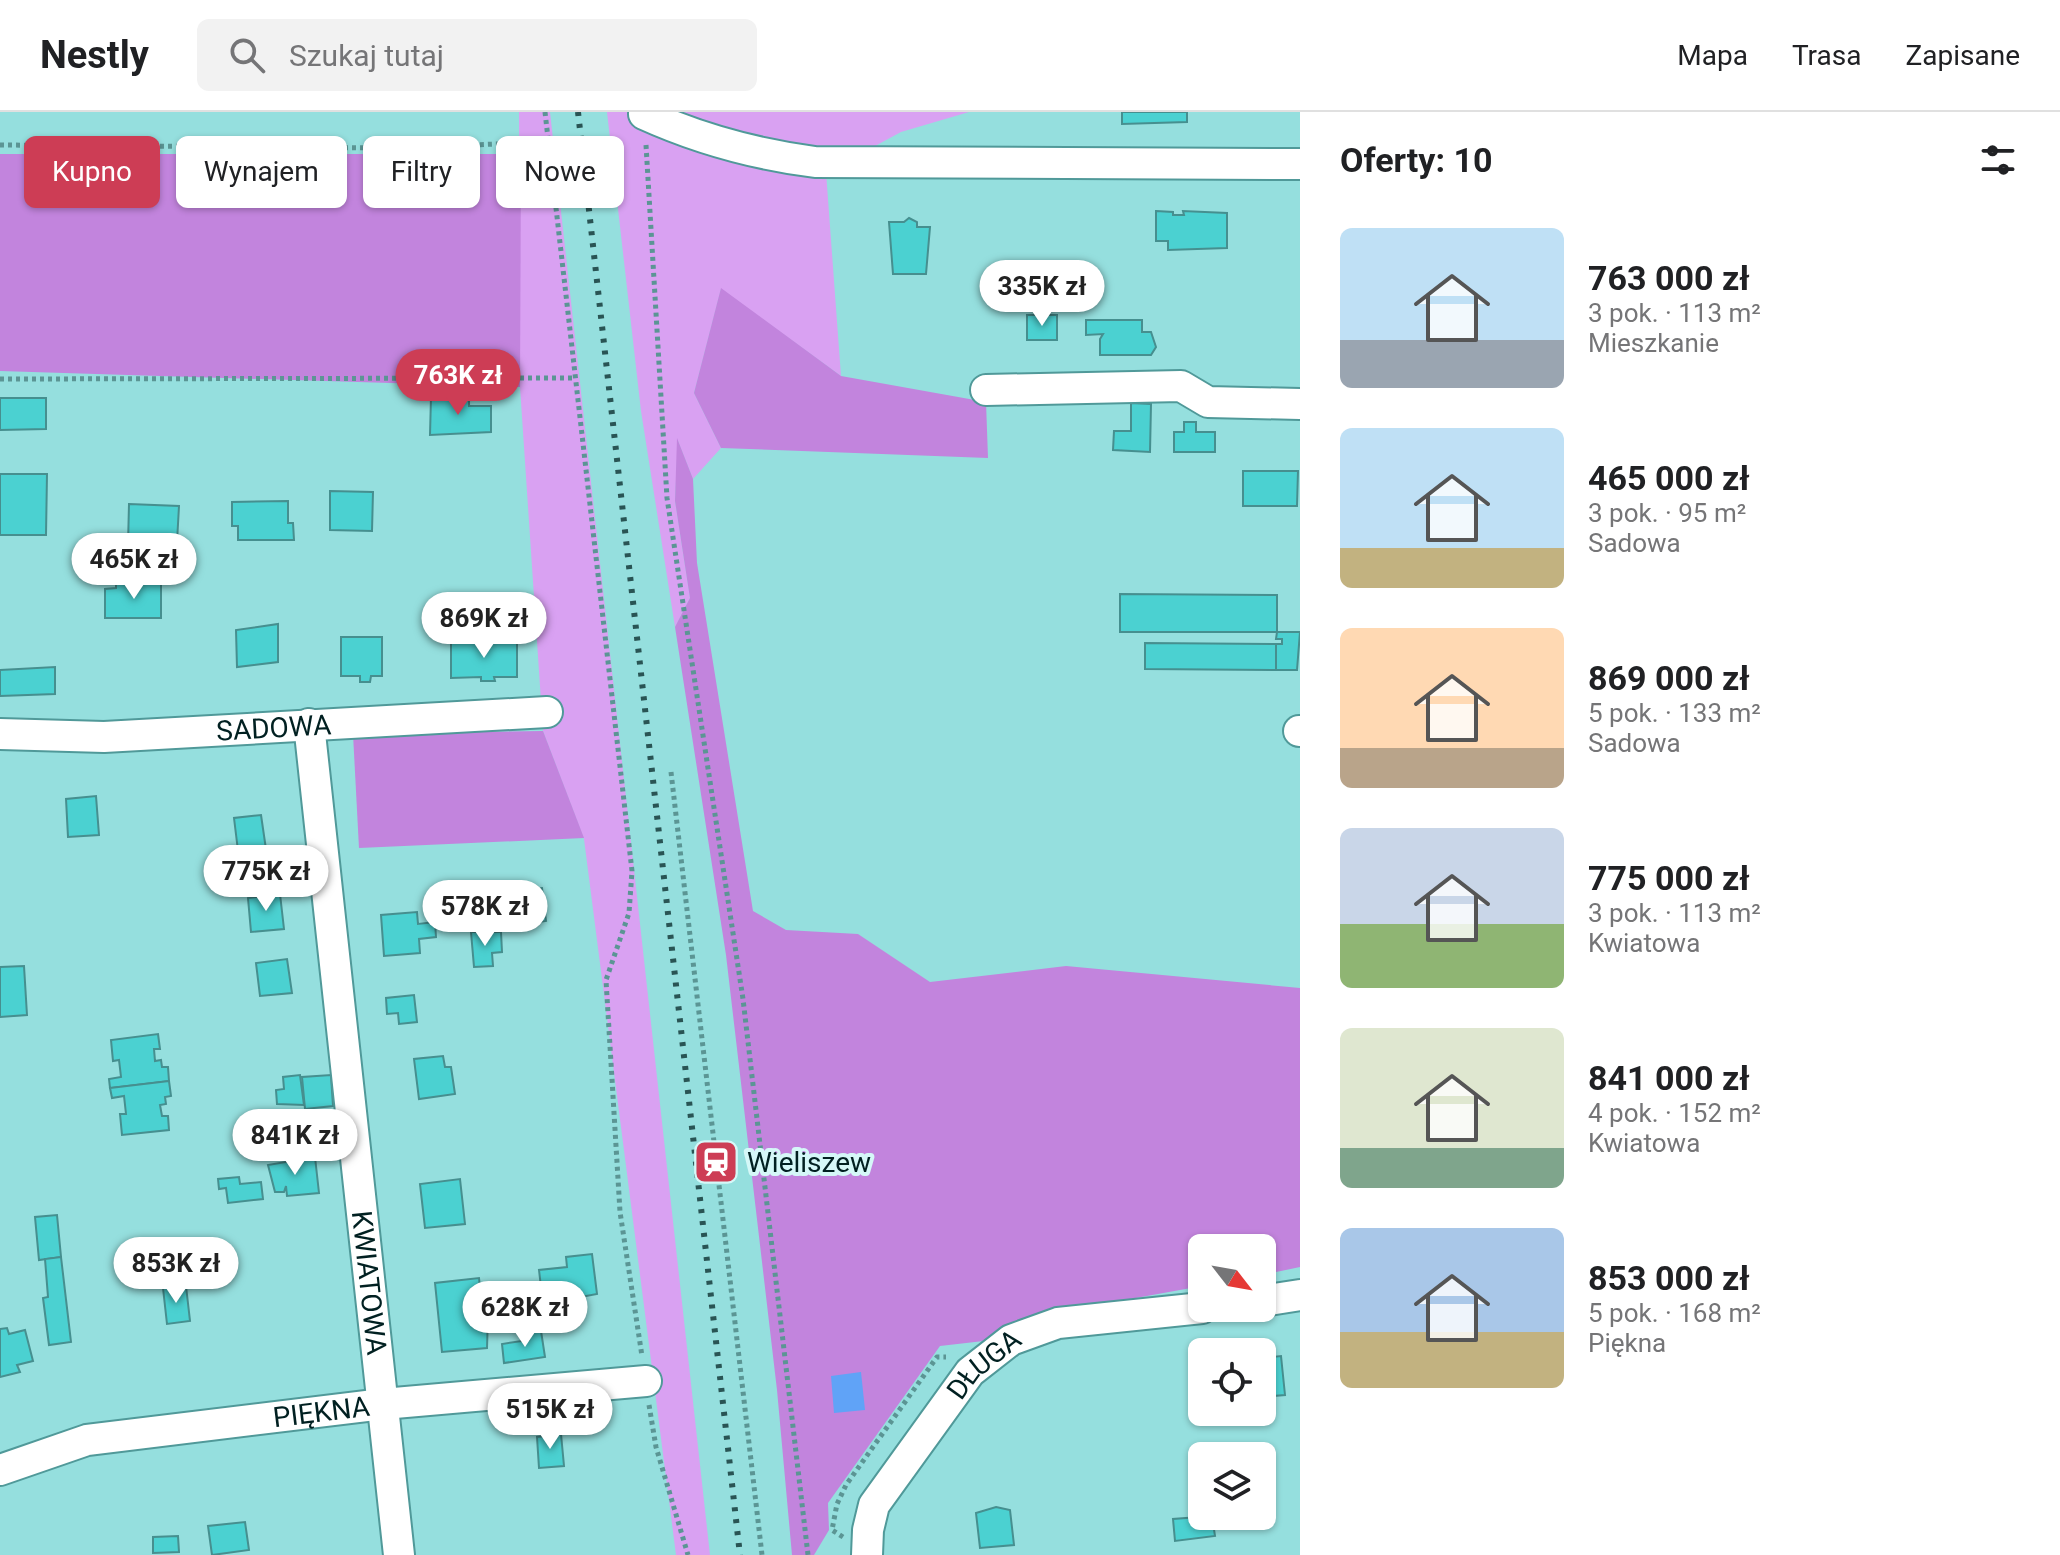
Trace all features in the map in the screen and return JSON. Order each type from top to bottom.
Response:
[{"type":"street","points":[[644,114],[679,130],[758,154],[815,162],[1300,164]]},
{"type":"street","points":[[986,390],[1181,386],[1208,402],[1300,404]]},
{"type":"street","name":"SADOWA","points":[[0,734],[104,737],[547,712]]},
{"type":"street","name":"KWIATOWA","points":[[309,724],[399,1555]]},
{"type":"street","points":[[1276,1299],[1300,1295]]},
{"type":"street","name":"DŁUGA","points":[[867,1555],[868,1530],[874,1505],[970,1372],[1011,1340],[1058,1323],[1188,1309]]},
{"type":"street","name":"PIĘKNA","points":[[0,1470],[87,1440],[383,1404],[646,1381]]},
{"type":"path","points":[[545,112],[547,136]]},
{"type":"path","points":[[644,114],[667,498],[743,999],[808,1555]]},
{"type":"path","points":[[0,145],[394,148],[496,144]]},
{"type":"path","points":[[555,208],[632,871],[629,913],[606,980],[620,1212],[656,1447],[688,1555]]},
{"type":"path","points":[[0,379],[575,378]]},
{"type":"path","points":[[671,772],[762,1555]]},
{"type":"path","points":[[846,1485],[888,1426]]},
{"type":"shaded area","points":[[519,112],[550,112],[553,136],[519,136]]},
{"type":"shaded area","points":[[607,112],[652,112],[826,172],[841,376],[721,289],[694,393],[721,448],[693,479],[678,441],[675,501],[690,598],[675,627],[641,411],[618,208],[624,208],[624,136],[610,136]]},
{"type":"shaded area","points":[[667,112],[969,112],[901,132],[864,152],[797,148],[726,134]]},
{"type":"shaded area","points":[[0,154],[24,154],[24,208],[160,208],[160,154],[176,154],[176,208],[347,208],[347,154],[363,154],[363,208],[480,208],[480,154],[496,154],[496,208],[521,208],[520,387],[0,371]]},
{"type":"shaded area","points":[[519,208],[561,208],[710,1555],[676,1555],[584,839],[543,731],[520,387]]},
{"type":"shaded area","points":[[721,288],[841,376],[986,402],[988,458],[721,448],[694,393]]},
{"type":"shaded area","points":[[677,438],[693,479],[697,563],[753,911],[786,930],[858,934],[930,982],[1066,966],[1300,988],[1300,1267],[1276,1272],[1276,1234],[1188,1234],[1188,1289],[1075,1309],[1001,1339],[940,1346],[828,1503],[829,1530],[814,1555],[792,1555],[777,1390],[726,955],[675,627],[690,598],[675,501]]},
{"type":"shaded area","points":[[543,731],[584,838],[359,848],[353,734]]},
{"type":"water","points":[[861,1372],[865,1410],[834,1413],[831,1376]]},
{"type":"building","points":[[1122,112],[1187,112],[1187,122],[1122,124]]},
{"type":"building","points":[[1156,211],[1173,212],[1173,215],[1184,215],[1183,211],[1227,213],[1227,248],[1168,250],[1168,241],[1156,241]]},
{"type":"building","points":[[909,218],[917,222],[917,227],[930,227],[926,274],[893,274],[889,222],[904,222]]},
{"type":"building","points":[[1027,315],[1057,315],[1057,340],[1027,340]]},
{"type":"building","points":[[1086,320],[1142,320],[1142,332],[1151,332],[1156,347],[1151,355],[1100,355],[1103,334],[1086,335]]},
{"type":"building","points":[[431,397],[469,398],[469,406],[491,406],[491,432],[430,435]]},
{"type":"building","points":[[0,398],[46,398],[46,429],[0,430]]},
{"type":"building","points":[[1131,403],[1151,404],[1150,452],[1113,450],[1114,431],[1131,431]]},
{"type":"building","points":[[1184,422],[1196,422],[1196,432],[1215,432],[1215,452],[1174,452],[1174,432],[1184,432]]},
{"type":"building","points":[[1243,471],[1298,471],[1297,506],[1243,506]]},
{"type":"building","points":[[0,474],[47,474],[46,535],[0,535]]},
{"type":"building","points":[[330,491],[373,492],[372,531],[330,530]]},
{"type":"building","points":[[288,501],[288,523],[293,523],[294,540],[238,540],[238,526],[232,526],[232,502]]},
{"type":"building","points":[[129,504],[179,506],[177,542],[128,545]]},
{"type":"building","points":[[116,582],[161,582],[161,618],[105,618],[105,589],[116,588]]},
{"type":"building","points":[[1120,594],[1277,595],[1277,632],[1120,632]]},
{"type":"building","points":[[278,624],[278,662],[237,667],[236,630]]},
{"type":"building","points":[[1277,632],[1300,632],[1297,670],[1276,670],[1276,644],[1282,644],[1282,639],[1276,639]]},
{"type":"building","points":[[341,637],[382,637],[382,676],[371,676],[370,682],[360,682],[360,676],[341,676]]},
{"type":"building","points":[[480,639],[517,643],[517,677],[494,677],[495,681],[481,681],[481,677],[451,678],[451,643],[480,643]]},
{"type":"building","points":[[1145,643],[1276,644],[1276,670],[1145,669]]},
{"type":"building","points":[[55,667],[55,694],[0,696],[0,670]]},
{"type":"building","points":[[96,796],[99,835],[68,837],[66,799]]},
{"type":"building","points":[[261,815],[268,863],[240,867],[234,818]]},
{"type":"building","points":[[527,886],[527,889],[542,888],[546,921],[502,927],[495,904],[499,900],[498,888]]},
{"type":"building","points":[[280,894],[284,929],[251,932],[248,898]]},
{"type":"building","points":[[417,912],[418,924],[435,922],[436,937],[419,939],[420,953],[384,956],[381,915]]},
{"type":"building","points":[[471,932],[501,932],[502,952],[492,953],[493,966],[474,967]]},
{"type":"building","points":[[287,959],[292,993],[260,996],[256,963]]},
{"type":"building","points":[[24,966],[27,1015],[0,1017],[0,967]]},
{"type":"building","points":[[414,995],[417,1022],[399,1024],[398,1013],[387,1014],[386,998]]},
{"type":"building","points":[[158,1034],[160,1049],[154,1049],[155,1061],[161,1060],[162,1067],[168,1067],[169,1081],[110,1088],[109,1079],[121,1077],[119,1060],[113,1061],[111,1040]]},
{"type":"building","points":[[443,1056],[445,1067],[451,1067],[455,1094],[419,1099],[414,1059]]},
{"type":"building","points":[[300,1075],[304,1105],[277,1104],[276,1090],[284,1089],[283,1077]]},
{"type":"building","points":[[331,1075],[333,1106],[305,1109],[302,1077]]},
{"type":"building","points":[[169,1081],[171,1096],[165,1097],[166,1104],[160,1105],[162,1116],[168,1116],[169,1130],[122,1135],[120,1114],[126,1114],[124,1096],[112,1098],[110,1088]]},
{"type":"building","points":[[315,1157],[319,1193],[287,1196],[286,1186],[284,1192],[275,1192],[268,1165]]},
{"type":"building","points":[[239,1177],[240,1184],[261,1182],[263,1199],[228,1203],[226,1188],[219,1189],[218,1179]]},
{"type":"building","points":[[460,1179],[465,1224],[425,1228],[420,1184]]},
{"type":"building","points":[[57,1215],[61,1257],[39,1260],[35,1217]]},
{"type":"building","points":[[592,1254],[597,1294],[543,1304],[539,1270],[567,1267],[566,1257]]},
{"type":"building","points":[[61,1257],[71,1342],[49,1345],[43,1298],[48,1297],[45,1259]]},
{"type":"building","points":[[479,1278],[483,1315],[488,1315],[487,1348],[442,1352],[435,1283]]},
{"type":"building","points":[[186,1286],[190,1321],[167,1324],[163,1288]]},
{"type":"building","points":[[7,1328],[9,1334],[25,1330],[33,1361],[17,1365],[20,1372],[0,1377],[0,1329]]},
{"type":"building","points":[[541,1331],[545,1357],[504,1363],[502,1344],[529,1340],[528,1333]]},
{"type":"building","points":[[1281,1356],[1285,1395],[1276,1396],[1276,1357]]},
{"type":"building","points":[[561,1434],[564,1466],[539,1468],[537,1437]]},
{"type":"building","points":[[996,1507],[1010,1510],[1014,1545],[980,1548],[976,1513]]},
{"type":"building","points":[[1188,1518],[1188,1530],[1214,1530],[1215,1536],[1175,1541],[1173,1519]]},
{"type":"building","points":[[245,1522],[249,1550],[212,1555],[208,1526]]},
{"type":"building","points":[[178,1536],[179,1552],[153,1553],[153,1537]]},
{"type":"railway","points":[[578,112],[740,1555]]},
{"type":"place","name":"Wieliszew","points":[[716,1162]]}]
